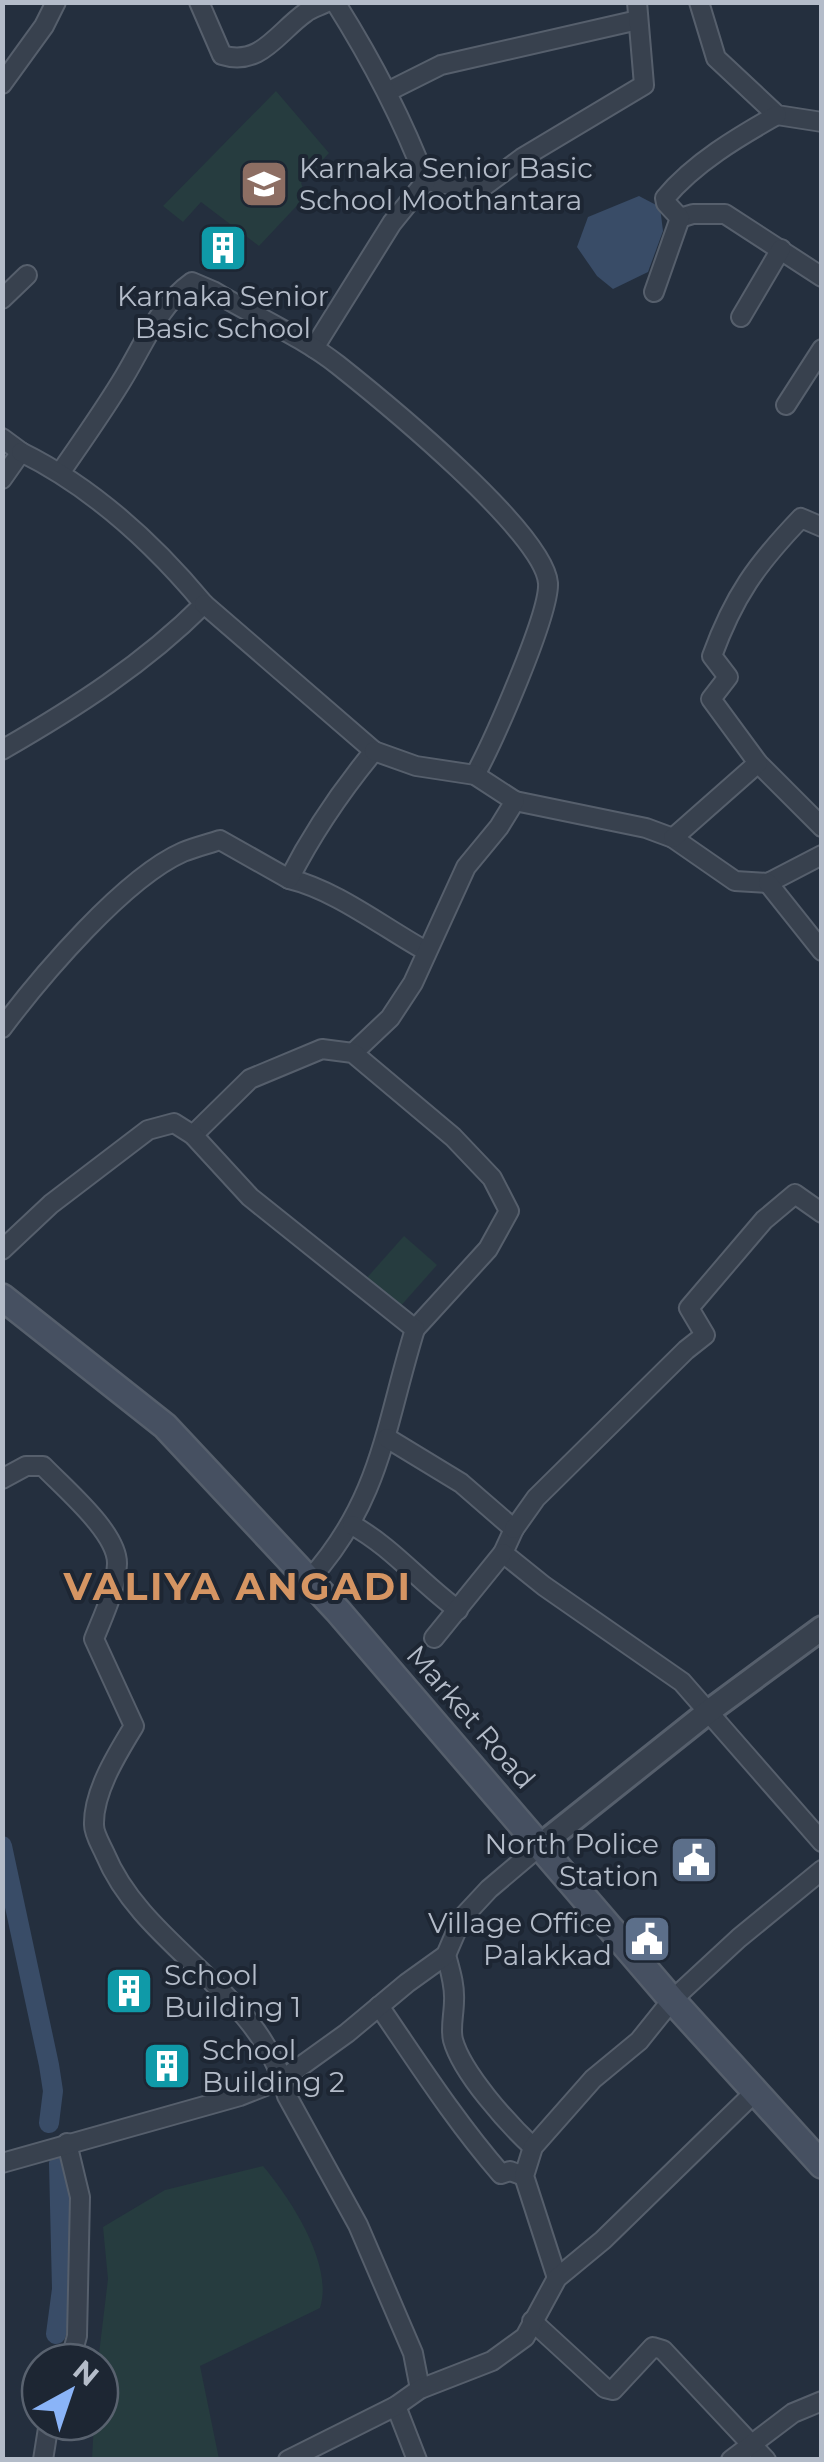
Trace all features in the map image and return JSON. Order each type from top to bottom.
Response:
[{"type":"main road","name":"Market Road","points":[[2,1297],[165,1426],[310,1580],[672,2000],[822,2165]]},
{"type":"street","points":[[2,84],[44,26],[56,2]]},
{"type":"street","points":[[199,2],[222,55],[237,60],[255,56],[306,12],[327,2]]},
{"type":"street","points":[[335,2],[408,133],[426,182]]},
{"type":"street","points":[[699,2],[716,58],[777,116]]},
{"type":"street","points":[[387,92],[441,65],[637,11],[644,84],[522,158],[479,190],[426,182]]},
{"type":"street","points":[[680,218],[665,198],[678,183],[749,131],[777,116],[822,122]]},
{"type":"street","points":[[314,348],[392,223],[426,182]]},
{"type":"street","points":[[680,218],[725,214],[822,277]]},
{"type":"street","points":[[654,292],[680,218]]},
{"type":"street","points":[[742,317],[781,249]]},
{"type":"street","points":[[2,298],[26,274]]},
{"type":"street","points":[[60,473],[116,391],[160,312],[192,282],[338,365],[495,504],[528,539],[548,582],[539,622],[493,742],[475,776]]},
{"type":"street","points":[[786,405],[822,349]]},
{"type":"street","points":[[2,438],[60,473],[128,526],[204,604],[374,751],[416,766],[475,776],[515,801],[618,821],[672,838],[734,881],[768,882],[822,855]]},
{"type":"street","points":[[2,479],[21,452]]},
{"type":"street","points":[[822,526],[800,518],[752,572],[728,610],[712,656],[728,677],[711,699],[739,732],[758,763],[822,827]]},
{"type":"street","points":[[2,750],[107,688],[204,604]]},
{"type":"street","points":[[289,879],[344,786],[374,751]]},
{"type":"street","points":[[672,838],[758,763]]},
{"type":"street","points":[[353,1054],[390,1018],[413,983],[466,867],[515,801]]},
{"type":"street","points":[[2,1028],[60,958],[137,880],[182,852],[220,840],[289,879],[338,899],[426,952]]},
{"type":"street","points":[[768,882],[822,951]]},
{"type":"street","points":[[193,1134],[250,1079],[322,1049],[353,1054],[453,1137],[492,1178],[509,1211],[488,1249],[416,1329],[371,1484],[352,1525],[310,1580]]},
{"type":"street","points":[[2,1250],[51,1204],[148,1130],[174,1124],[193,1134],[250,1198],[416,1329]]},
{"type":"street","points":[[434,1638],[503,1553],[536,1498],[686,1350],[705,1336],[689,1308],[764,1220],[795,1194],[822,1213]]},
{"type":"street","points":[[387,1438],[461,1483],[514,1529]]},
{"type":"street","points":[[2,1479],[26,1466],[43,1466],[102,1528],[118,1561],[111,1594],[94,1639],[134,1726],[102,1787],[94,1827],[115,1878],[151,1921],[226,1994],[258,2035],[358,2225],[413,2352],[420,2389]]},
{"type":"street","points":[[352,1525],[372,1536],[458,1610]]},
{"type":"street","points":[[503,1553],[682,1682],[822,1842]]},
{"type":"street","points":[[2,2163],[240,2096],[283,2079],[446,1955],[462,1918],[541,1845],[708,1712],[822,1628]]},
{"type":"street","points":[[557,2278],[524,2176],[533,2147],[593,2079],[640,2040],[672,2000],[822,1870]]},
{"type":"street","points":[[446,1955],[454,1998],[452,2039],[511,2127],[533,2147]]},
{"type":"street","points":[[379,2006],[447,2110],[480,2150],[501,2174],[510,2171],[524,2176]]},
{"type":"street","points":[[288,2460],[396,2406],[420,2389],[492,2361],[525,2337],[557,2278],[602,2240],[755,2092]]},
{"type":"street","points":[[66,2144],[80,2197],[76,2342]]},
{"type":"street","points":[[532,2321],[605,2388],[613,2390],[653,2347],[658,2347],[766,2460]]},
{"type":"street","points":[[731,2460],[792,2412],[822,2401]]},
{"type":"street","points":[[396,2406],[418,2460]]},
{"type":"green space","points":[[276,91],[329,153],[301,183],[306,196],[259,246],[201,202],[183,222],[163,206]]},
{"type":"green space","points":[[404,1236],[437,1265],[398,1309],[365,1280]]},
{"type":"green space","points":[[263,2166],[297,2214],[316,2253],[323,2291],[320,2308],[200,2366],[219,2459],[92,2459],[93,2442],[120,2442],[120,2342],[100,2342],[108,2279],[103,2227],[165,2190]]},
{"type":"water","points":[[639,196],[660,207],[663,231],[648,272],[613,289],[597,276],[577,247],[588,217]]},
{"type":"waterway","points":[[2,1846],[49,2065],[53,2091],[49,2123]]},
{"type":"waterway","points":[[56,2334],[62,2289],[59,2163]]},
{"type":"place","name":"Karnaka Senior Basic School Moothantara","points":[[264,184]]},
{"type":"place","name":"Karnaka Senior Basic School","points":[[223,248]]},
{"type":"place","name":"North Police Station","points":[[694,1860]]},
{"type":"place","name":"Village Office Palakkad","points":[[647,1939]]},
{"type":"place","name":"School Building 1","points":[[129,1991]]},
{"type":"place","name":"School Building 2","points":[[167,2066]]},
{"type":"district","name":"VALIYA ANGADI","points":[[238,1587]]}]
